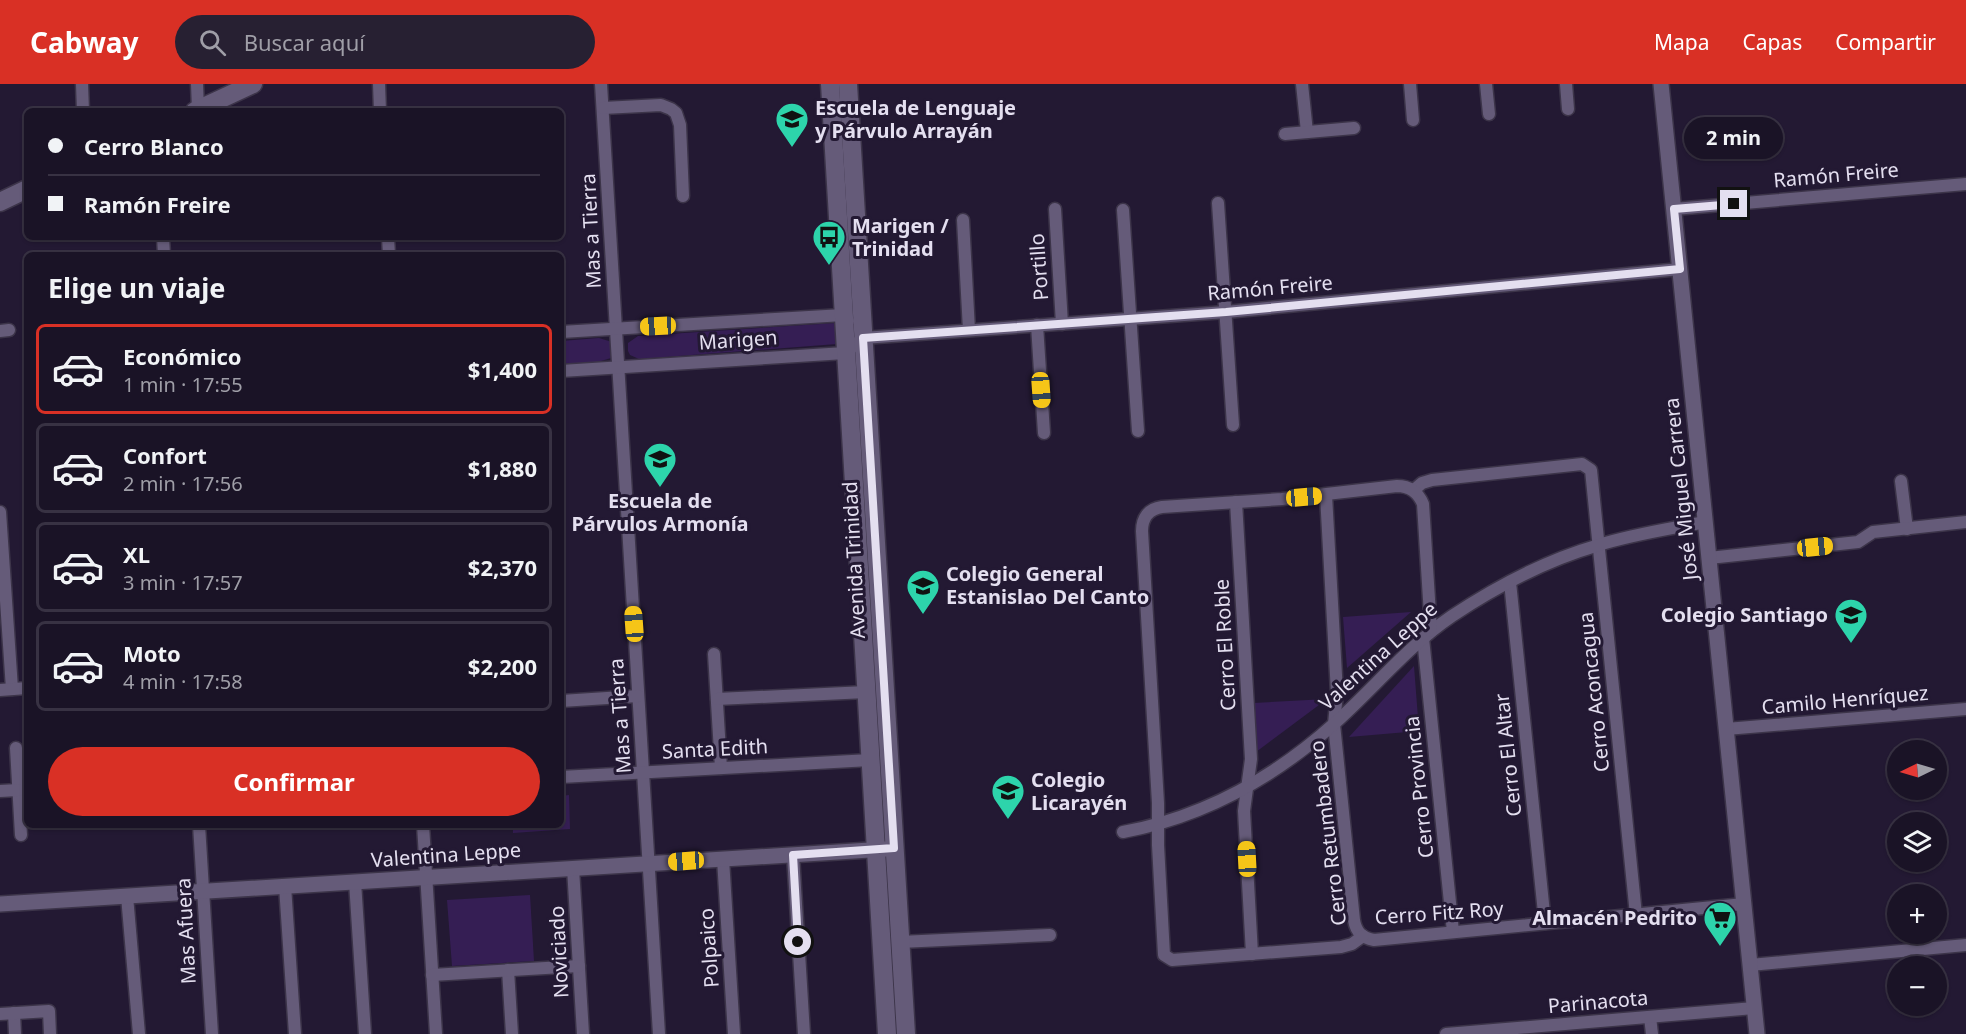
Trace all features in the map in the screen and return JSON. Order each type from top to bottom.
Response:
[{"type":"main road","points":[[200,108],[253,84]]},
{"type":"main road","name":"Avenida Trinidad","points":[[830,84],[887,1034]]},
{"type":"main road","name":"Avenida Trinidad","points":[[848,84],[906,1034]]},
{"type":"main road","points":[[0,202],[24,190]]},
{"type":"street","points":[[82,84],[84,108]]},
{"type":"street","points":[[196,108],[197,84]]},
{"type":"street","points":[[379,84],[381,108]]},
{"type":"street","name":"Mas a Tierra","points":[[601,84],[659,1034]]},
{"type":"street","points":[[1302,84],[1307,132]]},
{"type":"street","points":[[1410,84],[1413,120]]},
{"type":"street","points":[[1486,84],[1489,114]]},
{"type":"street","points":[[1566,84],[1568,109]]},
{"type":"street","name":"José Miguel Carrera","points":[[1661,84],[1757,1034]]},
{"type":"street","points":[[603,108],[661,105],[671,108],[676,113],[680,124],[683,196]]},
{"type":"street","points":[[1285,134],[1354,128]]},
{"type":"street","name":"Ramón Freire","points":[[1674,209],[1966,184]]},
{"type":"street","points":[[1218,203],[1233,425]]},
{"type":"street","name":"Portillo","points":[[1054,209],[1062,324]]},
{"type":"street","points":[[1123,210],[1138,431]]},
{"type":"street","points":[[963,219],[969,330]]},
{"type":"street","name":"Ramón Freire","points":[[863,338],[1226,312],[1680,269]]},
{"type":"street","points":[[843,315],[863,338],[845,353]]},
{"type":"street","name":"Marigen","points":[[564,332],[843,315]]},
{"type":"street","points":[[1037,325],[1044,433]]},
{"type":"street","name":"Marigen","points":[[564,371],[845,353]]},
{"type":"street","name":"Cerro Aconcagua","points":[[1414,490],[1422,483],[1432,480],[1582,464],[1588,467],[1592,474],[1595,526],[1599,544],[1636,915]]},
{"type":"street","points":[[1901,481],[1907,529]]},
{"type":"street","points":[[1159,824],[1142,525],[1147,514],[1156,508],[1326,495],[1397,486],[1414,490]]},
{"type":"street","name":"Cerro Provincia","points":[[1414,490],[1423,504],[1427,634],[1453,933]]},
{"type":"street","name":"Cerro Retumbadero","points":[[1326,495],[1337,693],[1334,724],[1354,920],[1355,926],[1363,936]]},
{"type":"street","name":"Cerro El Roble","points":[[1236,502],[1251,759],[1245,811],[1252,954]]},
{"type":"street","points":[[0,512],[6,690],[24,688]]},
{"type":"street","name":"Valentina Leppe","points":[[1123,832],[1159,824],[1202,810],[1248,786],[1291,759],[1334,724],[1427,634],[1472,603],[1510,582],[1551,562],[1599,544],[1706,522]]},
{"type":"street","points":[[1709,558],[1858,542],[1873,532],[1966,522]]},
{"type":"street","name":"Cerro El Altar","points":[[1510,582],[1545,923]]},
{"type":"street","points":[[714,654],[721,768]]},
{"type":"street","points":[[717,699],[866,692]]},
{"type":"street","points":[[564,700],[638,696]]},
{"type":"street","name":"Camilo Henríquez","points":[[1726,729],[1966,710]]},
{"type":"street","points":[[15,748],[21,835]]},
{"type":"street","name":"Santa Edith","points":[[564,777],[870,760]]},
{"type":"street","points":[[0,791],[18,790]]},
{"type":"street","name":"Cerro Fitz Roy","points":[[1159,824],[1158,845],[1164,955],[1172,960],[1347,946],[1363,936],[1374,940],[1744,904]]},
{"type":"street","name":"Mas Afuera","points":[[199,828],[212,1034]]},
{"type":"street","points":[[423,828],[436,1034]]},
{"type":"street","name":"Valentina Leppe","points":[[0,904],[894,848]]},
{"type":"street","points":[[793,855],[804,1034]]},
{"type":"street","name":"Polpaico","points":[[723,859],[734,1034]]},
{"type":"street","name":"Noviciado","points":[[573,868],[583,1034]]},
{"type":"street","points":[[354,882],[365,1034]]},
{"type":"street","points":[[285,886],[295,1034]]},
{"type":"street","points":[[127,896],[139,1034]]},
{"type":"street","points":[[900,942],[1050,936]]},
{"type":"street","points":[[1750,965],[1966,945]]},
{"type":"street","points":[[432,975],[579,966]]},
{"type":"street","points":[[508,970],[512,1034]]},
{"type":"street","name":"Parinacota","points":[[1446,1034],[1561,1029],[1650,1017],[1754,1008]]},
{"type":"street","points":[[0,1014],[49,1011],[50,1034]]},
{"type":"street","points":[[14,1013],[15,1034]]},
{"type":"street","points":[[1650,1017],[1652,1034]]},
{"type":"shaded area","points":[[836,323],[837,344],[639,359],[630,355],[628,351],[628,343],[638,336]]},
{"type":"shaded area","points":[[599,338],[612,342],[613,354],[611,358],[598,362],[564,364],[564,341]]},
{"type":"shaded area","points":[[1411,612],[1347,668],[1343,617]]},
{"type":"shaded area","points":[[1414,666],[1419,731],[1349,737]]},
{"type":"shaded area","points":[[1327,699],[1256,752],[1254,703]]},
{"type":"shaded area","points":[[569,795],[570,829],[513,833],[513,828],[564,828],[564,796]]},
{"type":"shaded area","points":[[530,895],[534,961],[452,966],[447,900]]},
{"type":"place","name":"Escuela de Lenguaje y Párvulo Arrayán","points":[[792,148]]},
{"type":"place","name":"Marigen / Trinidad","points":[[829,266]]},
{"type":"place","name":"Escuela de Párvulos Armonía","points":[[660,488]]},
{"type":"place","name":"Colegio General Estanislao Del Canto","points":[[923,615]]},
{"type":"place","name":"Colegio Santiago","points":[[1851,644]]},
{"type":"place","name":"Colegio Licarayén","points":[[1008,820]]},
{"type":"place","name":"Almacén Pedrito","points":[[1720,947]]},
{"type":"route","points":[[798,942],[793,855],[894,848],[863,338],[1226,312],[1680,269],[1674,209],[1734,204]]}]
